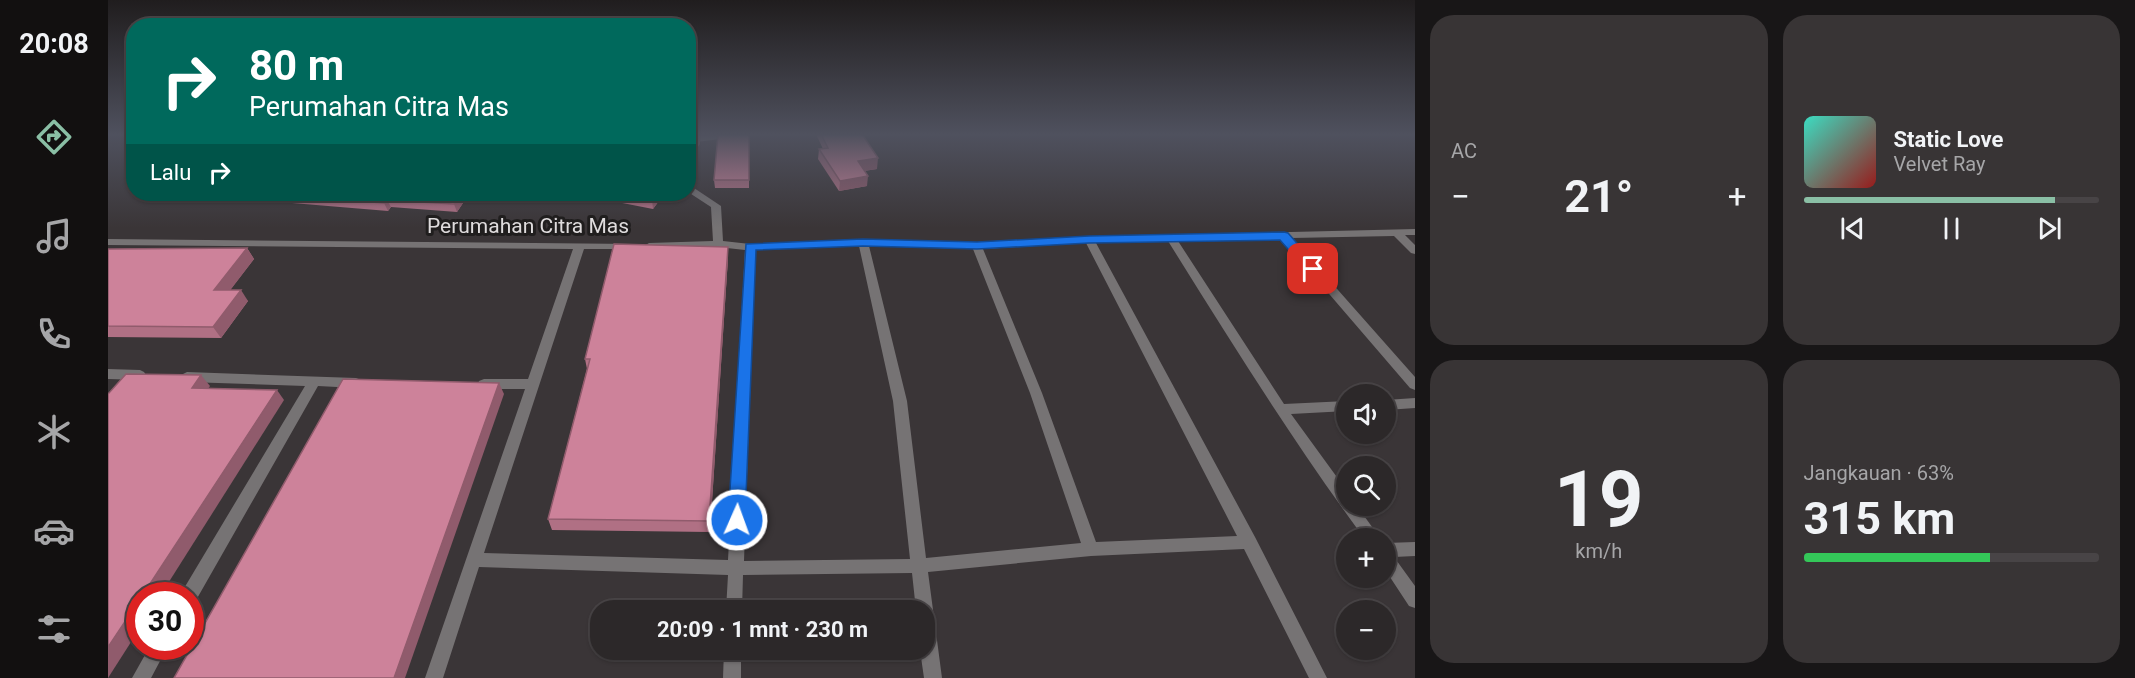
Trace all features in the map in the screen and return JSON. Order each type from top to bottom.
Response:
[{"type":"street","points":[[696,192],[716,206],[718,244]]},
{"type":"street","name":"Perumahan Citra Mas","points":[[108,242],[579,247],[718,244],[750,247],[863,243],[977,246],[1089,240],[1415,231]]},
{"type":"street","points":[[1396,232],[1415,251]]},
{"type":"street","points":[[1284,236],[1415,385]]},
{"type":"street","points":[[1171,238],[1280,409],[1336,487]]},
{"type":"street","points":[[1089,240],[1164,388],[1250,542],[1318,678]]},
{"type":"street","points":[[863,243],[900,401],[922,600]]},
{"type":"street","points":[[977,246],[1036,393],[1091,549]]},
{"type":"street","points":[[434,678],[579,247]]},
{"type":"street","points":[[734,600],[750,247]]},
{"type":"street","points":[[108,374],[154,376]]},
{"type":"street","points":[[177,377],[372,383]]},
{"type":"street","points":[[197,582],[314,382]]},
{"type":"street","points":[[476,384],[533,384]]},
{"type":"street","points":[[1396,404],[1415,403]]},
{"type":"street","points":[[1280,409],[1336,406]]},
{"type":"street","points":[[473,560],[735,568],[918,566],[1091,549],[1250,542]]},
{"type":"street","points":[[1396,550],[1415,549]]},
{"type":"street","points":[[1396,572],[1415,600]]},
{"type":"street","points":[[141,678],[152,660]]},
{"type":"street","points":[[732,678],[733,660]]},
{"type":"street","points":[[931,660],[933,678]]},
{"type":"building","points":[[715,166],[749,166],[749,180],[714,180]]},
{"type":"building","points":[[830,166],[861,166],[868,176],[840,181]]},
{"type":"building","points":[[358,201],[386,201],[384,203]]},
{"type":"building","points":[[404,201],[456,201],[454,204]]},
{"type":"building","points":[[614,244],[728,247],[709,521],[548,519],[590,359],[585,359]]},
{"type":"building","points":[[247,248],[214,290],[241,290],[213,327],[108,326],[108,249]]},
{"type":"building","points":[[126,374],[201,375],[192,388],[277,390],[151,582],[126,582],[126,620],[108,647],[108,394]]},
{"type":"building","points":[[343,379],[499,383],[394,678],[174,678],[184,660],[204,660],[204,625]]},
{"type":"route","points":[[737,520],[750,247],[863,243],[977,246],[1089,240],[1284,236],[1313,269]]}]
